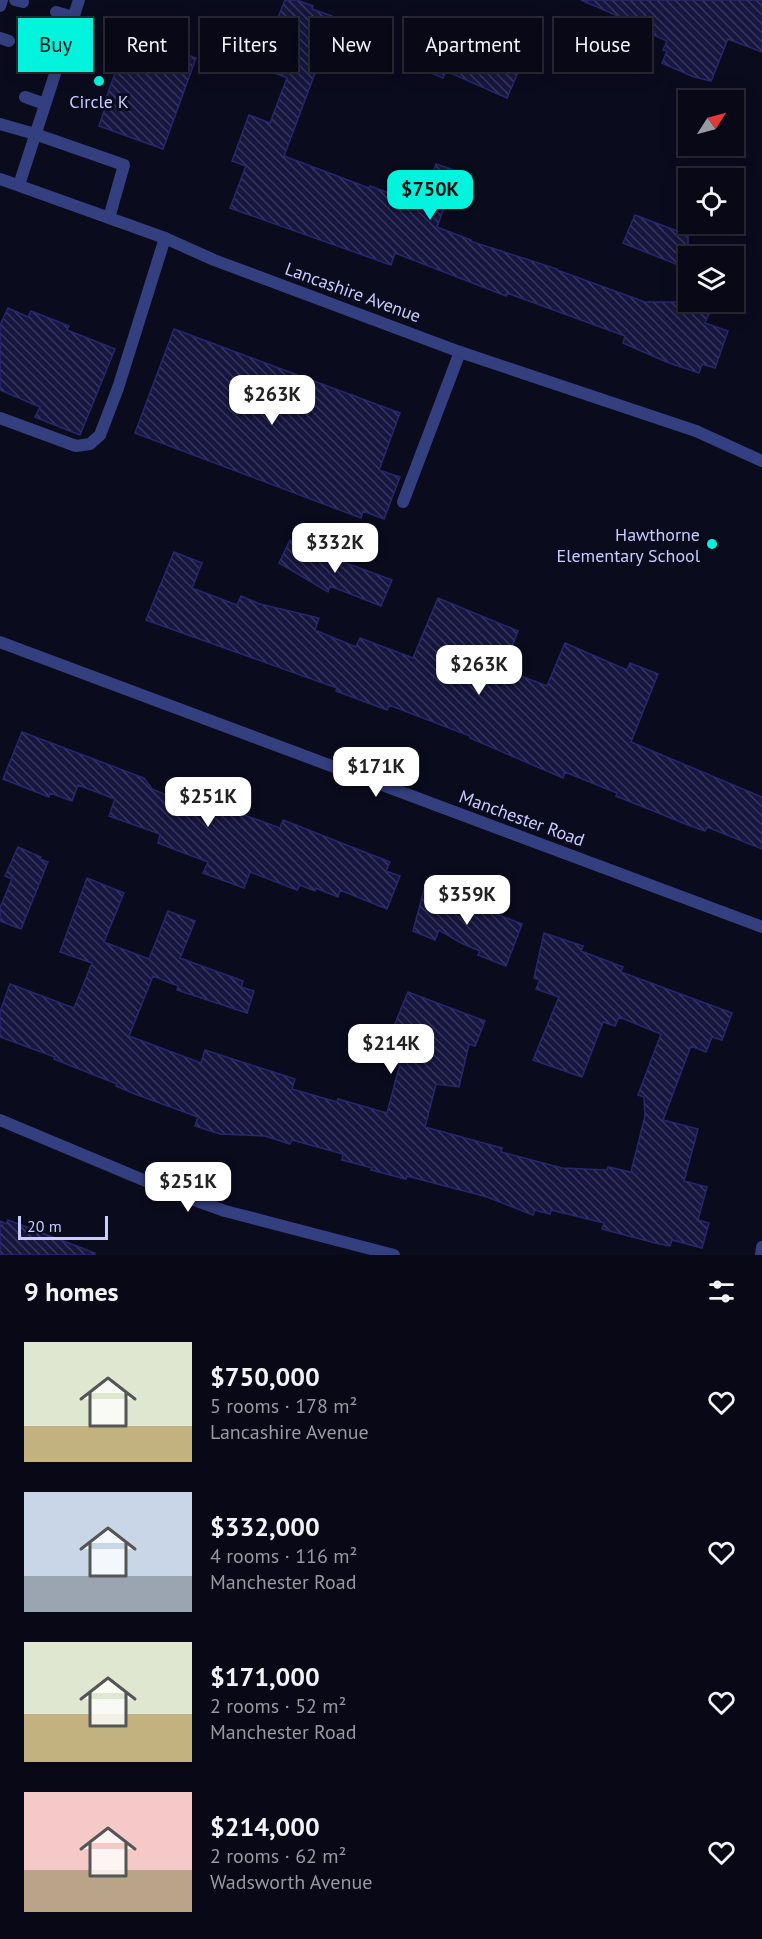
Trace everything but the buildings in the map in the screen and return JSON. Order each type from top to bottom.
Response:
[{"type":"street","points":[[0,6],[2,0]]},
{"type":"street","points":[[56,12],[73,17],[79,0]]},
{"type":"street","points":[[19,185],[56,72]]},
{"type":"street","points":[[25,97],[45,104]]},
{"type":"street","points":[[0,124],[124,165],[109,218]]},
{"type":"street","name":"Lancashire Avenue","points":[[0,179],[165,238],[214,260],[460,352],[696,431],[762,461]]},
{"type":"street","points":[[0,418],[76,446],[90,444],[100,435],[118,388],[165,238]]},
{"type":"street","points":[[404,502],[460,352]]},
{"type":"street","name":"Manchester Road","points":[[0,642],[762,927]]},
{"type":"street","points":[[0,1120],[172,1192],[225,1211],[393,1255]]},
{"type":"street","points":[[761,1255],[762,1247]]},
{"type":"place","name":"Circle K","points":[[99,81]]},
{"type":"place","name":"Hawthorne Elementary School","points":[[712,544]]}]
